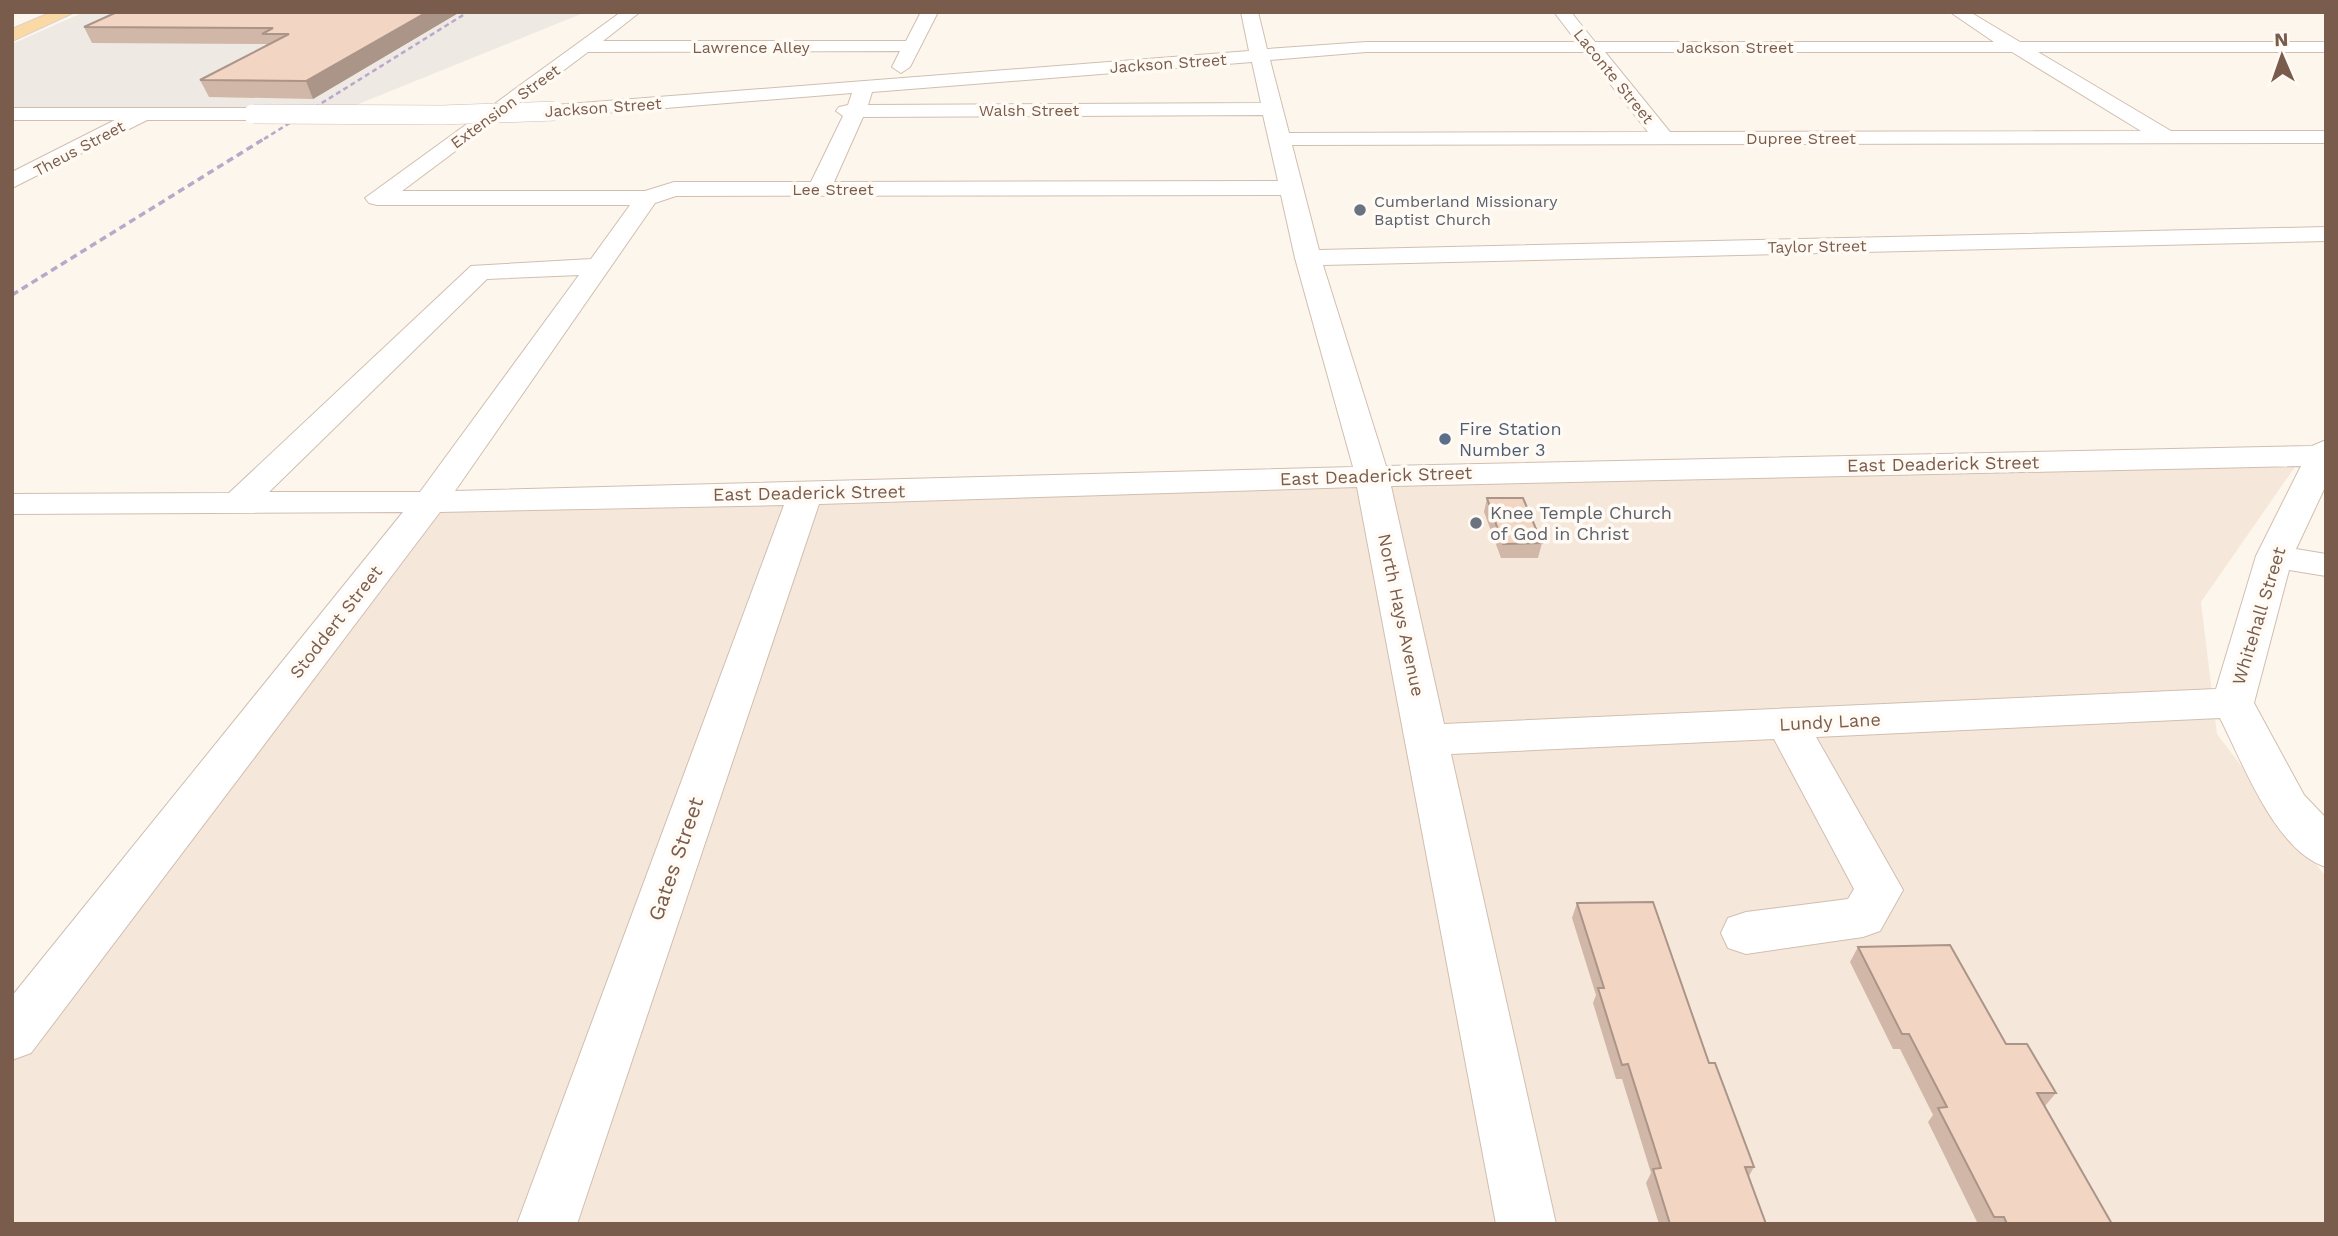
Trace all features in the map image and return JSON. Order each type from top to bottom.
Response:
[{"type":"main road","points":[[12,36],[67,12]]},
{"type":"street","name":"Extension Street","points":[[377,198],[588,47],[632,12]]},
{"type":"street","points":[[891,84],[930,12]]},
{"type":"street","name":"North Hays Avenue","points":[[1248,12],[1308,258],[1372,476],[1526,1224]]},
{"type":"street","name":"Laconte Street","points":[[1562,12],[1665,139]]},
{"type":"street","points":[[1958,12],[2164,136]]},
{"type":"street","name":"Lawrence Alley","points":[[588,47],[913,46]]},
{"type":"street","name":"Jackson Street","points":[[12,114],[442,115],[555,111],[1366,47],[2326,47]]},
{"type":"street","points":[[819,189],[856,111],[864,86]]},
{"type":"street","name":"Walsh Street","points":[[788,110],[1274,124]]},
{"type":"street","name":"Theus Street","points":[[12,181],[146,113]]},
{"type":"street","name":"Dupree Street","points":[[1274,124],[1665,139],[2326,137]]},
{"type":"street","name":"Lee Street","points":[[377,198],[647,198],[674,189],[1291,188]]},
{"type":"street","name":"Stoddert Street","points":[[12,1036],[430,502],[647,198]]},
{"type":"street","name":"Taylor Street","points":[[1308,258],[2326,234]]},
{"type":"street","points":[[238,503],[480,272],[598,266]]},
{"type":"street","name":"East Deaderick Street","points":[[12,504],[430,502],[805,494],[1372,476],[2324,453]]},
{"type":"street","name":"Whitehall Street","points":[[2324,453],[2274,556],[2233,703],[2288,807],[2326,849]]},
{"type":"street","name":"Gates Street","points":[[547,1224],[805,494]]},
{"type":"street","points":[[2274,556],[2326,565]]},
{"type":"street","name":"Lundy Lane","points":[[1427,740],[2233,703]]},
{"type":"street","points":[[1746,933],[1863,917],[1879,890],[1787,724]]},
{"type":"shaded area","points":[[84,12],[586,12],[351,107],[12,108],[12,44]]},
{"type":"shaded area","points":[[2299,461],[2201,602],[2217,734],[2326,877],[2326,1224],[12,1224],[12,1049],[426,512]]},
{"type":"building","points":[[117,12],[427,12],[306,81],[200,80],[289,34],[262,34],[273,28],[84,27]]},
{"type":"building","points":[[1487,498],[1523,498],[1542,543],[1503,544]]},
{"type":"building","points":[[1653,902],[1709,1063],[1715,1063],[1754,1167],[1745,1167],[1766,1224],[1670,1224],[1653,1169],[1661,1168],[1628,1064],[1622,1065],[1598,988],[1604,988],[1577,903]]},
{"type":"building","points":[[1950,945],[2006,1044],[2027,1044],[2056,1093],[2037,1093],[2112,1224],[2007,1224],[2004,1217],[1994,1217],[1938,1108],[1947,1107],[1909,1034],[1902,1034],[1858,947]]},
{"type":"railway","points":[[264,139],[468,12]]},
{"type":"railway","points":[[12,295],[267,137]]},
{"type":"place","name":"Cumberland Missionary Baptist Church","points":[[1360,210]]},
{"type":"place","name":"Fire Station Number 3","points":[[1445,439]]},
{"type":"place","name":"Knee Temple Church of God in Christ","points":[[1476,523]]}]
